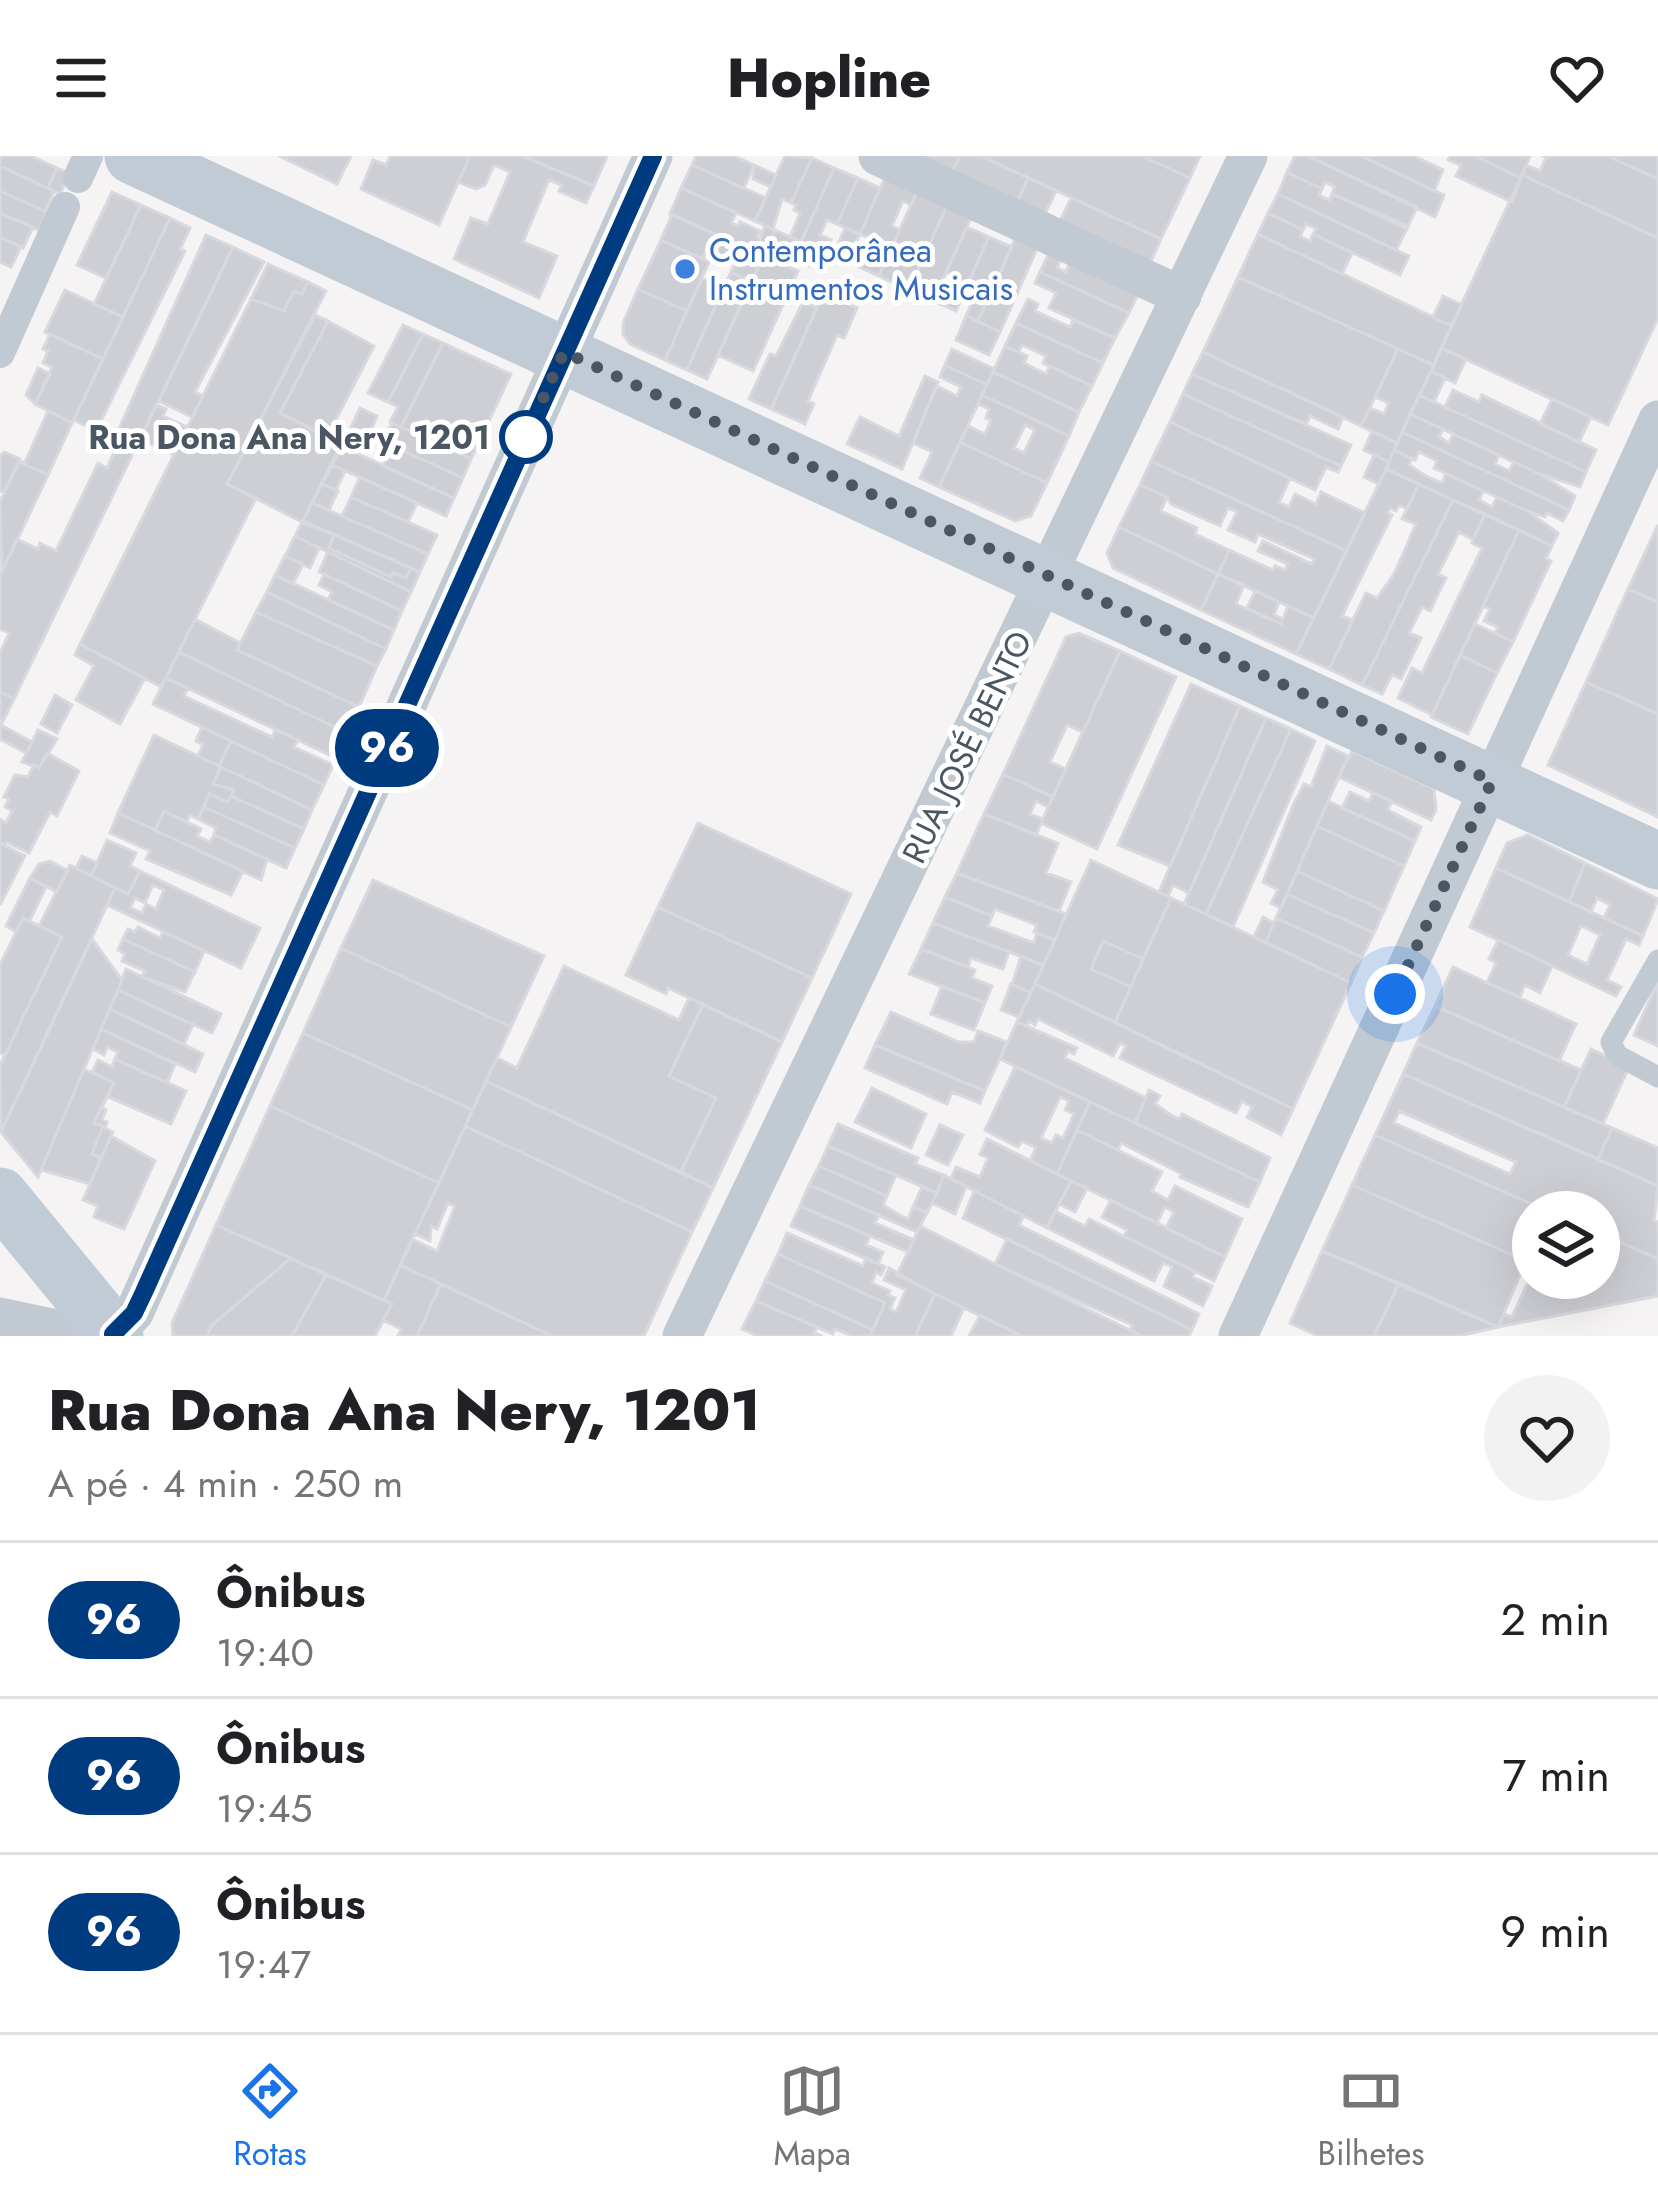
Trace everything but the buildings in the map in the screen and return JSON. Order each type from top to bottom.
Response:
[{"type":"main road","points":[[133,156],[1658,861]]},
{"type":"main road","points":[[0,1196],[114,1335]]},
{"type":"street","points":[[0,1317],[80,1334],[114,1335],[134,1313],[653,156]]},
{"type":"street","points":[[878,156],[1182,296]]},
{"type":"street","name":"RUA JOSÉ BENTO","points":[[682,1336],[1248,156]]},
{"type":"street","points":[[0,353],[65,207]]},
{"type":"street","points":[[1238,1336],[1658,420]]},
{"type":"lane","points":[[1658,960],[1611,1048],[1658,1077]]},
{"type":"bus line","name":"96","points":[[113,1334],[134,1313],[144,1292],[653,156]]},
{"type":"place","name":"Contemporânea Instrumentos Musicais","points":[[685,269]]},
{"type":"place","name":"Rua Dona Ana Nery, 1201","points":[[526,437]]},
{"type":"route","points":[[526,437],[564,352],[1492,781],[1395,994]]}]
